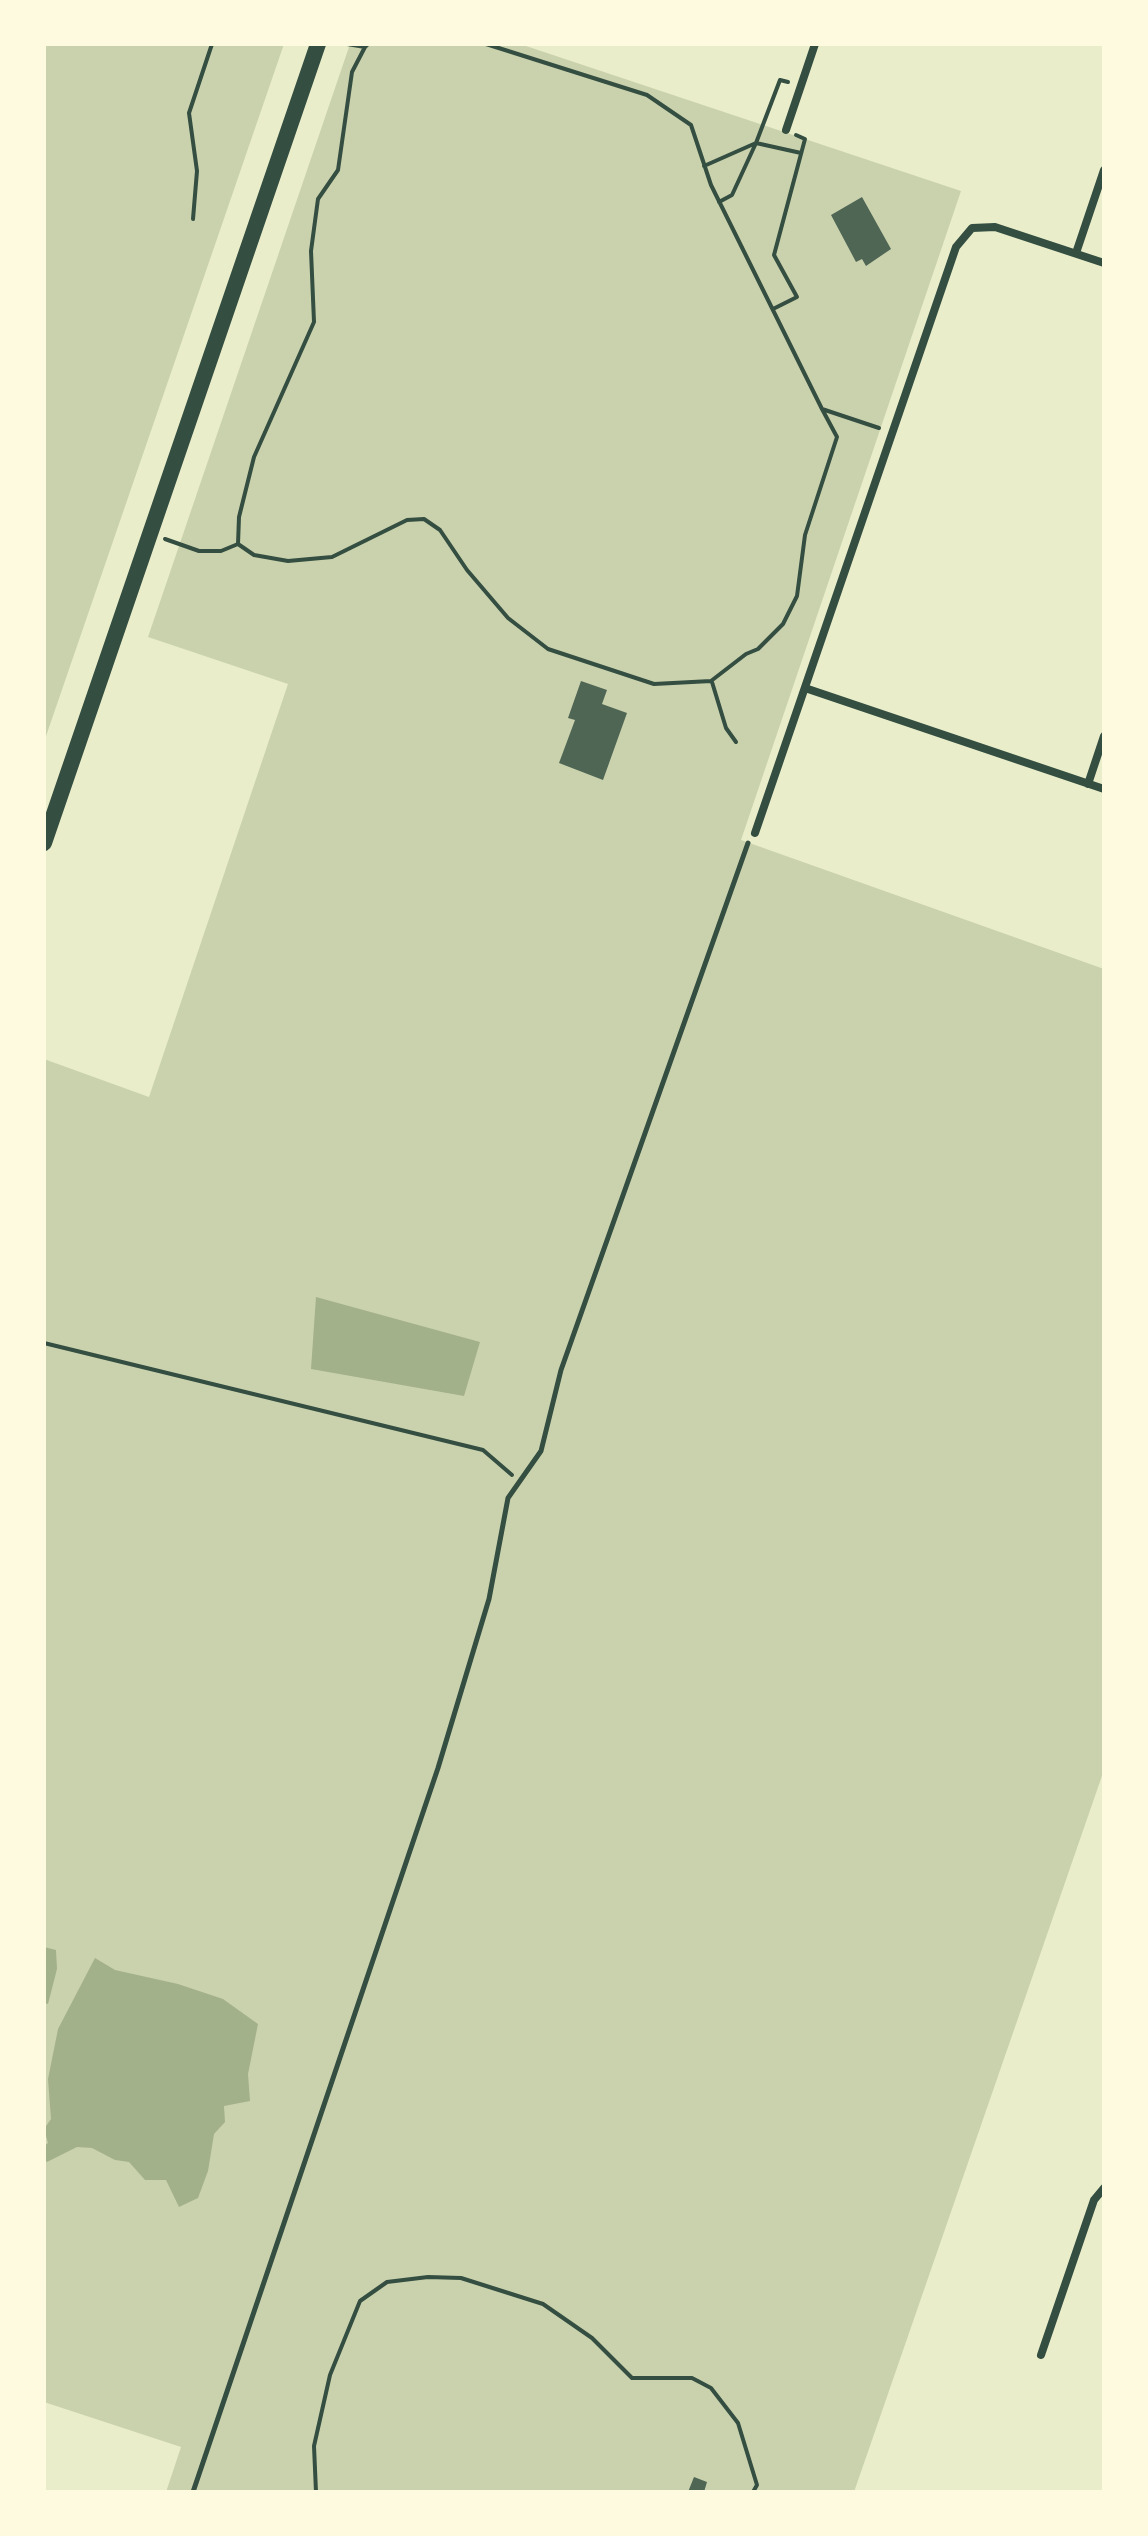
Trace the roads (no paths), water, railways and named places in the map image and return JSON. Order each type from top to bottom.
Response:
[{"type":"main road","points":[[44,843],[318,44]]},
{"type":"street","points":[[786,130],[815,44]]},
{"type":"street","points":[[1076,253],[1104,170]]},
{"type":"street","points":[[755,833],[956,247],[972,228],[995,227],[1104,263]]},
{"type":"street","points":[[805,688],[1104,789]]},
{"type":"street","points":[[1088,784],[1104,736]]},
{"type":"street","points":[[1041,2355],[1094,2200],[1104,2188]]},
{"type":"lane","points":[[193,2492],[438,1768],[489,1599],[508,1498],[541,1451],[561,1370],[748,843]]}]
